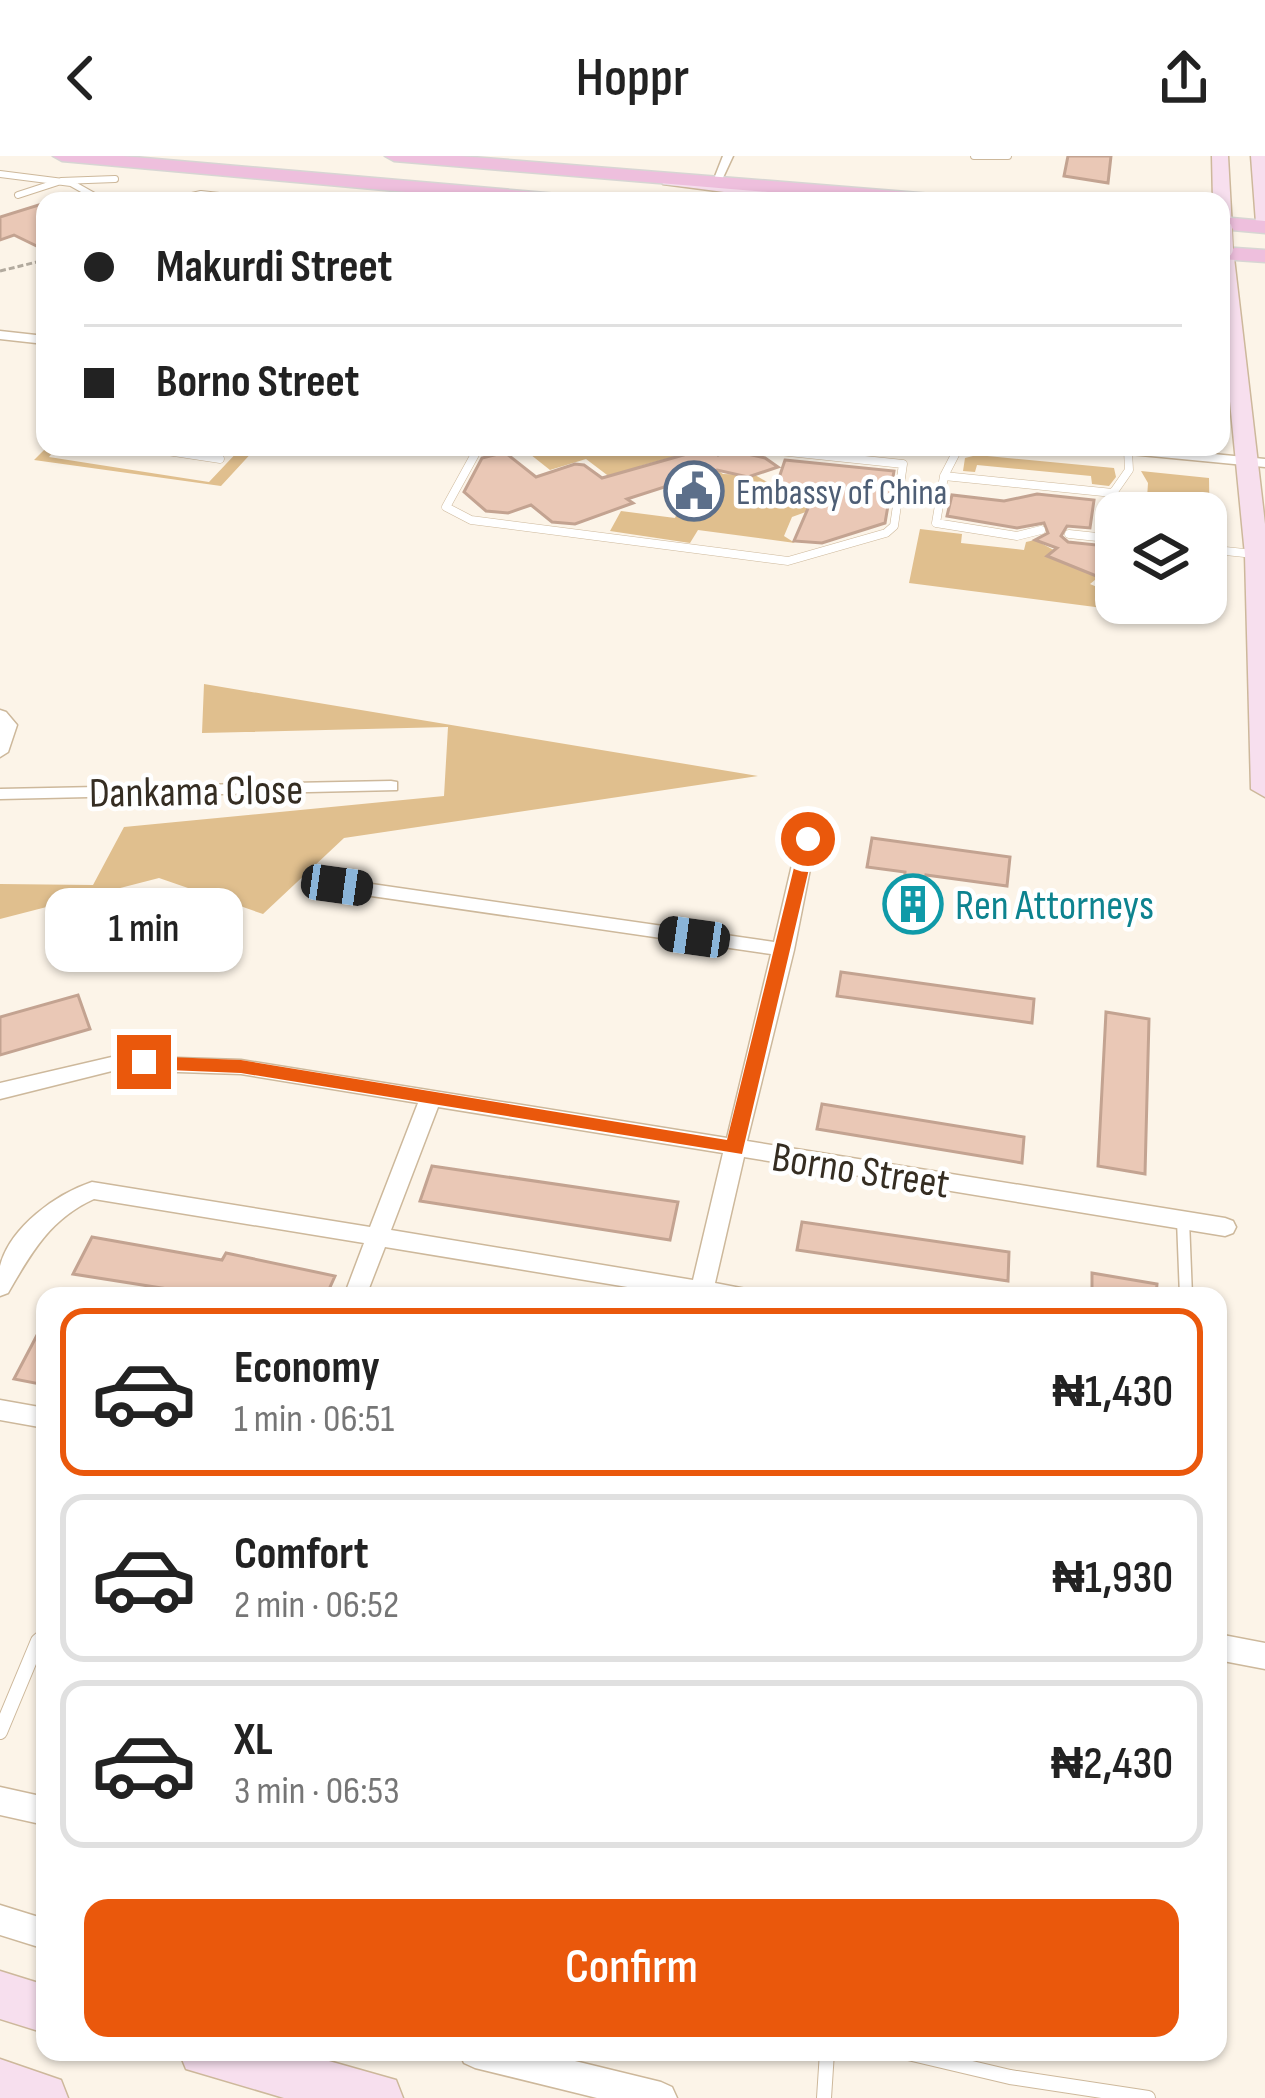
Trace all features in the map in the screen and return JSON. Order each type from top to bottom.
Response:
[{"type":"main road","points":[[62,156],[457,192]]},
{"type":"main road","points":[[394,156],[836,192]]},
{"type":"main road","points":[[1220,156],[1221,192]]},
{"type":"main road","points":[[1230,236],[1265,225],[1259,156]]},
{"type":"main road","points":[[663,178],[766,192]]},
{"type":"main road","points":[[333,182],[359,192]]},
{"type":"main road","points":[[1230,239],[1265,241]]},
{"type":"main road","points":[[1230,241],[1265,256]]},
{"type":"main road","points":[[1230,271],[1240,312],[1257,462],[1265,790]]},
{"type":"main road","points":[[0,1995],[36,2006]]},
{"type":"main road","points":[[237,2061],[378,2098]]},
{"type":"main road","points":[[0,2084],[43,2098]]},
{"type":"street","points":[[716,182],[728,156]]},
{"type":"street","points":[[0,334],[36,336]]},
{"type":"street","points":[[1192,456],[1257,462]]},
{"type":"street","points":[[0,752],[9,724],[2,717]]},
{"type":"street","name":"Dankama Close","points":[[0,794],[391,787]]},
{"type":"street","points":[[702,1287],[808,839],[818,818]]},
{"type":"street","points":[[337,885],[784,950]]},
{"type":"street","name":"Borno Street","points":[[0,1090],[116,1063],[241,1066],[1225,1227]]},
{"type":"street","points":[[358,1287],[430,1099]]},
{"type":"street","points":[[0,1287],[37,1222],[61,1203],[92,1190],[667,1287]]},
{"type":"street","points":[[0,1410],[36,1416]]},
{"type":"street","points":[[1227,1649],[1265,1657]]},
{"type":"street","points":[[0,1801],[36,1809]]},
{"type":"street","points":[[0,1920],[36,1931]]},
{"type":"street","points":[[540,2061],[661,2098]]},
{"type":"lane","points":[[974,156],[1008,156]]},
{"type":"lane","points":[[0,175],[61,182],[115,179]]},
{"type":"lane","points":[[18,194],[61,182],[83,192]]},
{"type":"lane","points":[[196,456],[220,460]]},
{"type":"lane","points":[[473,456],[446,507],[471,520],[788,561],[886,533],[894,526],[903,464],[826,456]]},
{"type":"lane","points":[[954,456],[944,476],[936,523],[1016,536],[1041,530]]},
{"type":"lane","points":[[944,476],[1113,494],[1129,470],[1128,456]]},
{"type":"lane","points":[[1069,534],[1095,537]]},
{"type":"lane","points":[[1227,551],[1258,555]]},
{"type":"lane","points":[[1183,1220],[1186,1287]]},
{"type":"lane","points":[[0,1732],[36,1645]]},
{"type":"lane","points":[[824,2098],[826,2061]]},
{"type":"lane","points":[[942,2061],[1010,2077],[1148,2098]]},
{"type":"path","points":[[0,271],[36,262]]},
{"type":"shaded area","points":[[50,456],[209,482],[234,456],[249,456],[221,486],[34,460]]},
{"type":"shaded area","points":[[532,456],[676,456],[640,466],[645,472],[615,481],[586,459],[550,470]]},
{"type":"shaded area","points":[[965,458],[1114,468],[1116,477],[1109,486],[1092,484],[1091,476],[977,465],[975,472],[963,471]]},
{"type":"shaded area","points":[[713,467],[723,474],[755,475],[814,509],[792,517],[784,536],[795,543],[698,530],[690,543],[610,531],[621,511],[675,518],[683,500],[666,487]]},
{"type":"shaded area","points":[[1141,471],[1209,478],[1209,492],[1147,492]]},
{"type":"shaded area","points":[[920,529],[962,534],[961,543],[1024,550],[1026,542],[1035,540],[1095,572],[1090,584],[1095,586],[1095,607],[909,583]]},
{"type":"shaded area","points":[[204,684],[758,776],[344,838],[263,914],[159,878],[0,919],[0,884],[93,885],[124,827],[444,796],[448,727],[202,733]]},
{"type":"building","points":[[1068,156],[1111,156],[1108,183],[1064,176]]},
{"type":"building","points":[[36,206],[36,246],[14,235],[0,240],[0,217]]},
{"type":"building","points":[[490,456],[510,456],[536,477],[575,464],[602,478],[680,456],[756,456],[778,467],[748,477],[717,470],[627,499],[633,503],[575,524],[552,522],[531,505],[508,513],[486,511],[464,492],[482,458]]},
{"type":"building","points":[[785,460],[894,471],[885,523],[822,543],[794,541],[809,506],[777,484]]},
{"type":"building","points":[[1037,494],[1094,500],[1090,528],[1067,526],[1061,536],[1068,542],[1095,545],[1095,575],[1047,556],[1057,548],[1035,540],[1048,533],[1044,523],[1017,528],[947,516],[952,495],[1004,501]]},
{"type":"building","points":[[872,838],[1010,857],[1007,886],[926,875],[920,932],[902,930],[905,872],[867,867]]},
{"type":"building","points":[[841,972],[1034,999],[1032,1023],[837,996]]},
{"type":"building","points":[[78,995],[90,1029],[0,1055],[0,1017]]},
{"type":"building","points":[[1106,1012],[1149,1019],[1145,1174],[1098,1166]]},
{"type":"building","points":[[822,1104],[1024,1137],[1022,1163],[817,1129]]},
{"type":"building","points":[[432,1166],[678,1202],[670,1240],[420,1201]]},
{"type":"building","points":[[802,1222],[1009,1252],[1008,1281],[797,1250]]},
{"type":"building","points":[[92,1237],[222,1260],[226,1253],[335,1276],[330,1287],[155,1287],[73,1274]]},
{"type":"building","points":[[1092,1273],[1157,1284],[1157,1287],[1092,1287]]},
{"type":"building","points":[[36,1337],[36,1383],[14,1379]]},
{"type":"place","name":"Embassy of China","points":[[694,491]]},
{"type":"place","name":"Ren Attorneys","points":[[913,904]]},
{"type":"route","points":[[144,1062],[241,1066],[735,1149],[808,839]]}]
